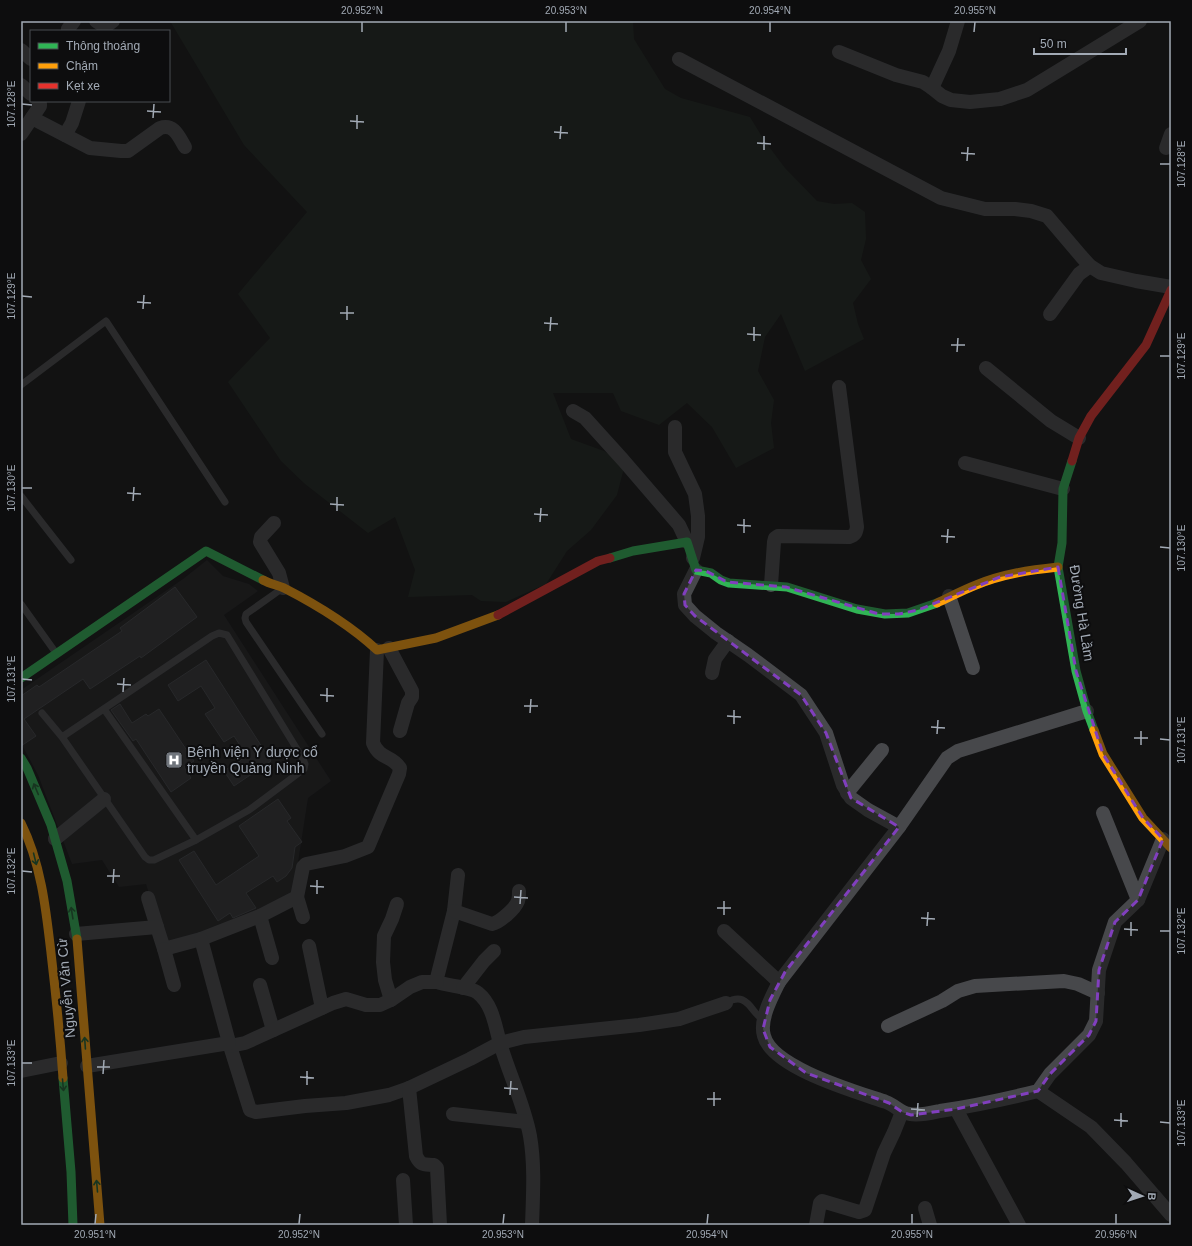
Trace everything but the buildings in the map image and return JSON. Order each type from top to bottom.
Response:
[{"type":"main road","name":"Đường Hà Lầm","points":[[1167,843],[1143,818],[1103,754],[1087,711],[1076,671],[1058,567],[1062,543],[1063,489],[1080,438],[1091,416],[1146,344],[1171,290]]},
{"type":"main road","points":[[21,678],[206,551],[267,582],[284,588],[331,615],[383,649],[436,638],[497,616],[598,561],[633,551],[687,542],[695,564],[719,580],[743,586],[771,585],[786,587],[879,614],[899,614],[918,610],[978,584],[1000,577],[1041,568],[1058,567]]},
{"type":"main road","name":"Nguyễn Văn Cừ","points":[[21,758],[30,775],[51,825],[67,882],[76,934],[100,1225]]},
{"type":"main road","name":"Nguyễn Văn Cừ","points":[[21,823],[30,841],[46,905],[62,1063],[71,1172],[73,1225]]},
{"type":"street","points":[[96,21],[103,27],[113,21]]},
{"type":"street","points":[[932,88],[949,50],[958,21]]},
{"type":"street","points":[[839,52],[896,75],[923,82],[942,96],[951,100],[970,102],[1000,99],[1027,90],[1140,21]]},
{"type":"street","points":[[21,50],[30,58]]},
{"type":"street","points":[[679,59],[941,198],[985,209],[1015,209],[1031,211],[1047,216],[1090,266],[1101,273],[1171,287]]},
{"type":"street","points":[[21,85],[30,93]]},
{"type":"street","points":[[21,134],[40,106],[39,102]]},
{"type":"street","points":[[65,135],[72,123],[80,102]]},
{"type":"street","points":[[32,118],[90,148],[128,151],[164,126],[170,127],[177,132],[185,147]]},
{"type":"street","points":[[1166,148],[1171,134]]},
{"type":"street","points":[[1050,314],[1079,274],[1090,266]]},
{"type":"street","points":[[986,368],[1051,421],[1080,438]]},
{"type":"street","points":[[771,585],[774,542],[778,536],[849,537],[853,536],[857,532],[839,387]]},
{"type":"street","points":[[573,411],[585,418],[623,460],[679,525],[687,542]]},
{"type":"street","points":[[675,427],[675,452],[695,494],[698,516],[698,537],[695,564],[684,594],[685,605],[695,616],[801,696],[826,733],[847,793],[851,798],[868,810],[899,827]]},
{"type":"street","points":[[965,463],[1063,489]]},
{"type":"street","points":[[274,523],[261,537],[260,542],[278,573],[284,588]]},
{"type":"street","points":[[949,596],[973,668]]},
{"type":"street","points":[[712,673],[715,659],[728,641]]},
{"type":"street","points":[[383,649],[412,691],[412,697],[408,704],[400,731]]},
{"type":"street","points":[[303,917],[297,897],[303,867],[306,864],[345,856],[368,847],[399,774],[400,768],[397,763],[378,753],[373,743],[383,649]]},
{"type":"street","points":[[1087,711],[958,751],[947,758],[899,827],[778,982],[770,1000],[764,1021],[764,1038],[770,1047],[780,1057],[806,1073],[889,1103],[902,1112],[911,1115],[956,1109],[1038,1092],[1050,1074],[1089,1036],[1096,1021],[1099,970],[1114,922],[1138,900],[1167,843]]},
{"type":"street","points":[[847,793],[882,750]]},
{"type":"street","points":[[55,839],[104,798]]},
{"type":"street","points":[[1104,813],[1138,900]]},
{"type":"street","points":[[437,982],[454,911],[458,875]]},
{"type":"street","points":[[454,911],[492,924],[497,923],[515,906],[519,900],[519,891]]},
{"type":"street","points":[[164,949],[201,939],[260,916],[297,897]]},
{"type":"street","points":[[148,898],[174,985]]},
{"type":"street","points":[[392,1000],[385,980],[383,962],[384,936],[397,904]]},
{"type":"street","points":[[260,916],[272,958]]},
{"type":"street","points":[[76,934],[157,927]]},
{"type":"street","points":[[724,931],[778,982]]},
{"type":"street","points":[[201,939],[230,1044],[250,1110],[252,1112],[346,1103],[389,1095],[409,1088],[500,1043],[524,1037],[639,1025],[679,1019],[726,1004]]},
{"type":"street","points":[[309,946],[322,1008]]},
{"type":"street","points":[[463,988],[484,961],[494,951]]},
{"type":"street","points":[[888,1026],[958,992],[975,986],[1064,981],[1078,984],[1098,993]]},
{"type":"street","points":[[87,1066],[245,1043],[322,1008],[346,999],[366,1005],[380,1005],[392,1000],[410,987],[422,982],[437,982],[477,992],[485,1000],[495,1023],[530,1136],[533,1168],[532,1225]]},
{"type":"street","points":[[260,985],[272,1030]]},
{"type":"street","points":[[21,1071],[62,1063]]},
{"type":"street","points":[[409,1088],[416,1156],[422,1164],[434,1165],[437,1168],[440,1225]]},
{"type":"street","points":[[1038,1092],[1091,1127],[1126,1163],[1171,1215]]},
{"type":"street","points":[[956,1109],[1019,1225]]},
{"type":"street","points":[[816,1225],[820,1203],[822,1201],[859,1212],[865,1210],[884,1153],[902,1112]]},
{"type":"street","points":[[453,1114],[526,1122]]},
{"type":"street","points":[[404,1180],[406,1225]]},
{"type":"street","points":[[925,1208],[930,1225]]},
{"type":"lane","points":[[21,385],[106,321],[225,502]]},
{"type":"lane","points":[[21,496],[71,560]]},
{"type":"lane","points":[[284,588],[246,614],[246,622],[322,734]]},
{"type":"lane","points":[[21,604],[56,653]]},
{"type":"lane","points":[[42,713],[62,737],[145,857],[149,860],[154,860],[196,840],[249,810],[304,769],[305,764],[303,758],[226,635],[219,633],[212,636],[62,737]]},
{"type":"lane","points":[[104,709],[196,840]]},
{"type":"lane","points":[[726,1004],[734,1000],[744,1000],[764,1021]]},
{"type":"highlighted area","points":[[1058,567],[1076,671],[1103,754],[1143,818],[1163,839],[1138,900],[1115,922],[1099,970],[1096,1021],[1089,1035],[1050,1074],[1038,1091],[956,1109],[911,1115],[902,1112],[889,1103],[806,1073],[770,1047],[763,1029],[770,1000],[785,972],[899,827],[851,798],[826,733],[801,695],[695,616],[685,605],[684,594],[696,570],[706,571],[727,582],[786,587],[879,614],[899,614],[918,610],[1000,577]]},
{"type":"shaded area","points":[[170,21],[633,21],[634,39],[665,89],[681,98],[750,117],[764,140],[785,168],[817,201],[834,204],[852,203],[865,212],[866,239],[861,260],[871,279],[853,303],[858,324],[864,339],[805,371],[781,314],[765,337],[758,371],[774,400],[771,423],[774,448],[736,468],[712,427],[687,403],[659,425],[621,411],[613,393],[553,393],[571,439],[604,451],[625,464],[617,495],[591,530],[567,551],[546,584],[506,602],[481,601],[472,595],[408,597],[415,570],[395,517],[368,533],[305,484],[281,461],[228,382],[270,338],[238,294],[307,212],[244,145]]},
{"type":"shaded area","name":"Bệnh viện Y dược cổ truyền Quảng Ninh","points":[[207,560],[223,576],[249,584],[258,591],[224,615],[331,781],[308,798],[293,895],[259,912],[166,946],[146,884],[119,887],[102,860],[72,864],[38,775],[21,743],[21,690],[183,579]]},
{"type":"traffic: fast","points":[[1072,461],[1063,489],[1062,543],[1058,567],[1076,671],[1094,730]]},
{"type":"traffic: fast","points":[[610,558],[633,551],[687,542],[696,570],[711,573],[721,580],[729,583],[787,587],[857,609],[885,614],[908,613],[937,603]]},
{"type":"traffic: fast","points":[[21,678],[206,551],[263,580]]},
{"type":"traffic: fast","points":[[21,758],[27,768],[51,825],[67,881],[77,939]]},
{"type":"traffic: fast","points":[[63,1078],[71,1172],[73,1225]]},
{"type":"traffic: slow","points":[[937,603],[971,587],[1006,575],[1058,567]]},
{"type":"traffic: slow","points":[[263,580],[284,588],[321,608],[356,632],[377,650],[436,638],[498,615]]},
{"type":"traffic: slow","points":[[1094,730],[1103,754],[1143,818],[1171,848]]},
{"type":"traffic: slow","points":[[21,823],[28,838],[38,870],[45,903],[55,984],[63,1078]]},
{"type":"traffic: slow","points":[[77,939],[100,1225]]},
{"type":"traffic: jam","points":[[1072,461],[1079,438],[1091,416],[1146,345],[1171,290]]},
{"type":"traffic: jam","points":[[498,615],[598,561],[610,558]]},
{"type":"place","name":"Bệnh viện Y dược cổ truyền Quảng Ninh","points":[[174,760]]}]
